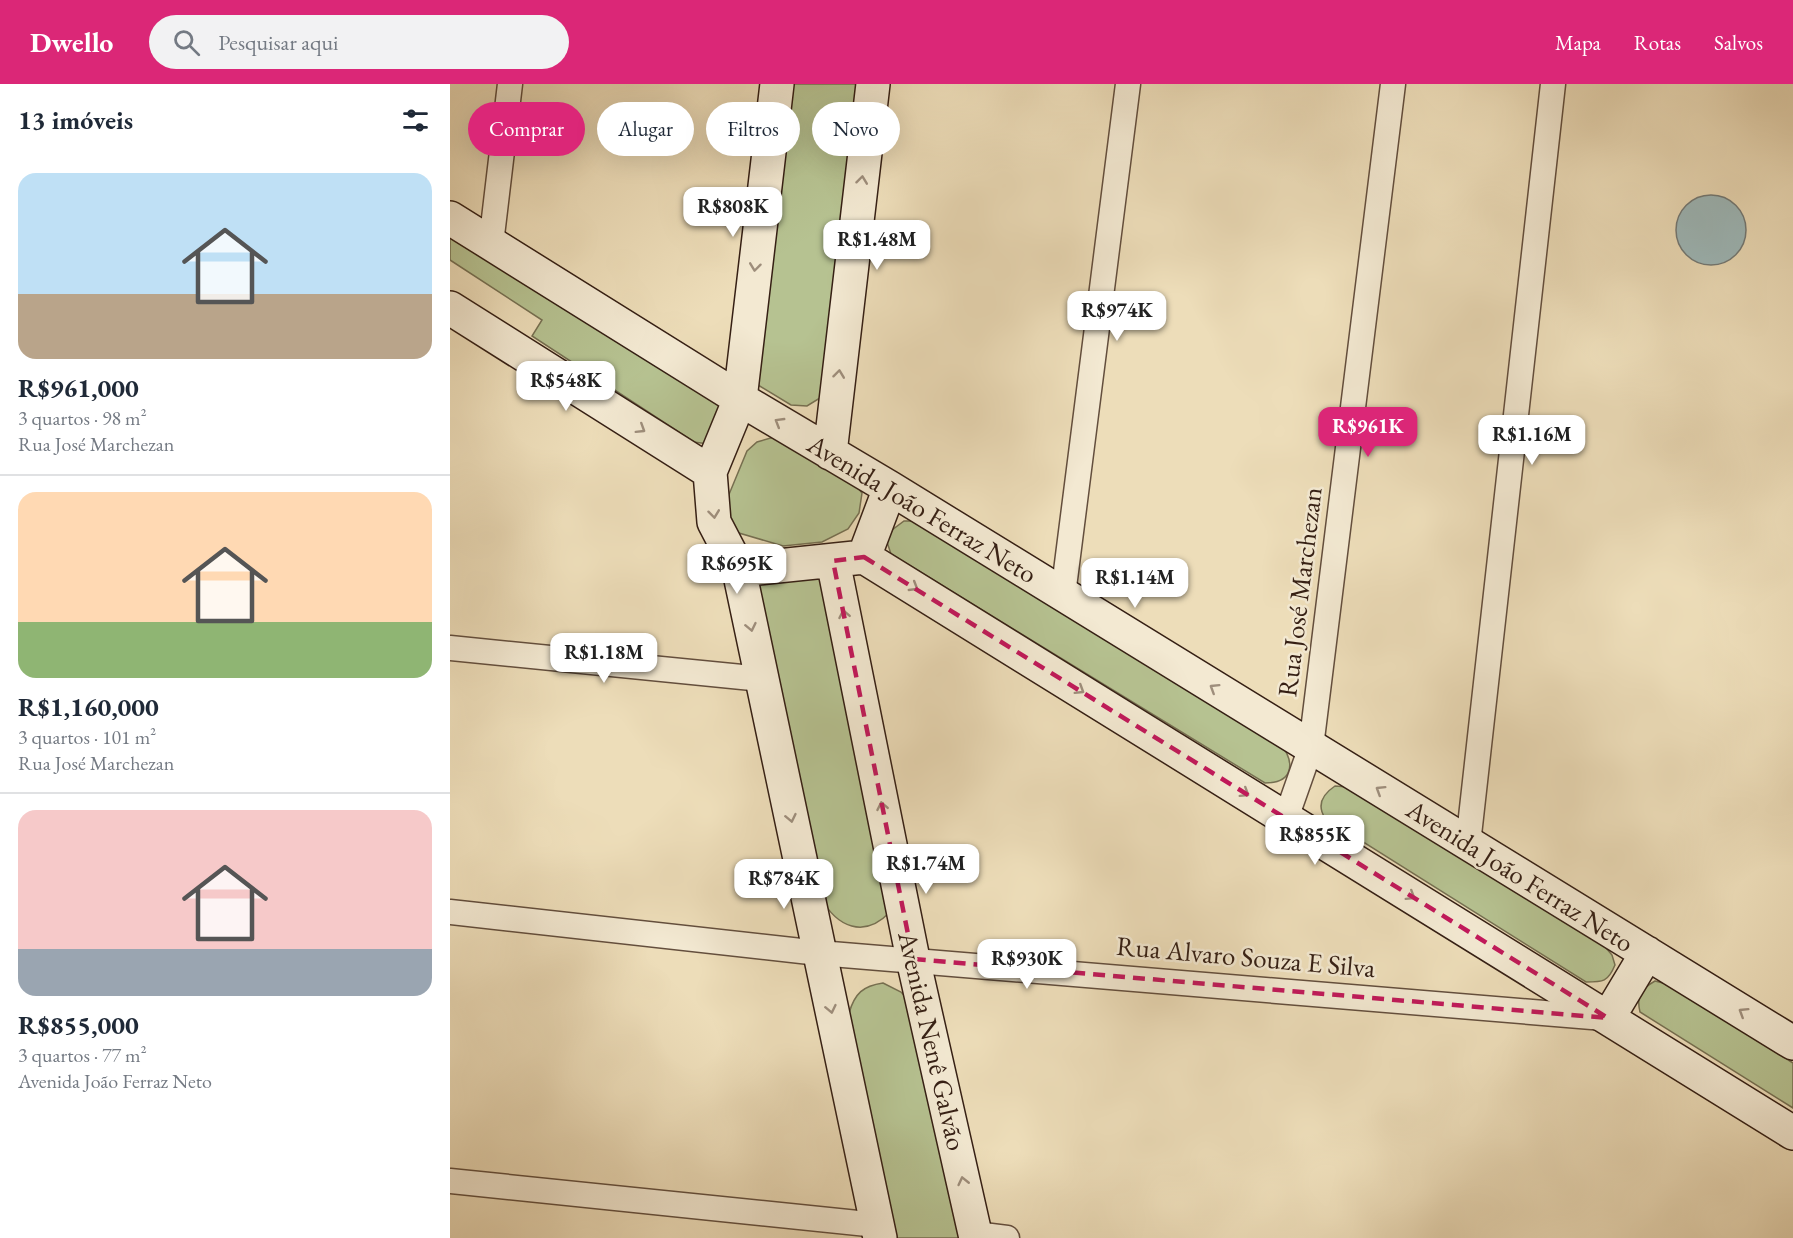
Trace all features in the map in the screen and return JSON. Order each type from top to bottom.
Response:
[{"type":"main road","points":[[777,84],[740,399],[710,472],[714,522],[740,570],[878,1232]]},
{"type":"main road","points":[[830,453],[873,84]]},
{"type":"main road","name":"Avenida João Ferraz Neto","points":[[450,218],[740,399],[890,488],[1793,1043]]},
{"type":"main road","points":[[450,308],[710,472]]},
{"type":"main road","points":[[848,559],[890,488]]},
{"type":"main road","points":[[740,570],[848,559],[1286,818],[1793,1133]]},
{"type":"main road","name":"Avenida Nenê Galvão","points":[[848,559],[913,959],[986,1237]]},
{"type":"main road","points":[[1608,1018],[1647,953]]},
{"type":"street","points":[[490,244],[510,84]]},
{"type":"street","points":[[1063,596],[1128,84]]},
{"type":"street","name":"Rua José Marchezan","points":[[1286,818],[1311,747],[1394,84]]},
{"type":"street","points":[[1468,844],[1553,84]]},
{"type":"street","points":[[450,648],[762,679]]},
{"type":"street","name":"Rua Alvaro Souza E Silva","points":[[450,912],[819,953],[1608,1018]]},
{"type":"street","points":[[450,1181],[878,1232]]},
{"type":"highlighted area","points":[[864,557],[1608,1018],[913,959],[833,561]]},
{"type":"green space","points":[[790,84],[864,84],[861,102],[812,102],[812,156],[854,156],[820,398],[807,406],[791,405],[758,385],[782,156],[800,156],[800,102],[788,102]]},
{"type":"green space","points":[[450,234],[717,402],[722,413],[708,444],[694,442],[532,336],[542,320],[450,260]]},
{"type":"green space","points":[[774,437],[854,483],[862,493],[859,513],[848,529],[822,542],[783,546],[739,533],[727,521],[725,504],[747,451],[757,442]]},
{"type":"green space","points":[[904,521],[917,521],[1280,743],[1290,764],[1286,776],[1281,780],[1265,783],[891,554],[887,542],[892,530]]},
{"type":"green space","points":[[822,576],[890,912],[880,920],[861,927],[843,922],[827,908],[821,898],[754,592],[760,583]]},
{"type":"green space","points":[[1335,786],[1348,787],[1601,942],[1612,955],[1615,965],[1610,975],[1601,981],[1586,982],[1325,818],[1321,808],[1322,800]]},
{"type":"green space","points":[[1655,981],[1671,985],[1793,1063],[1793,1108],[1640,1012],[1639,997],[1646,987]]},
{"type":"green space","points":[[883,983],[901,992],[916,1008],[968,1238],[897,1238],[849,1013],[854,1000],[861,992],[870,986]]},
{"type":"water","points":[[1711,195],[1724,198],[1736,205],[1743,217],[1746,230],[1743,243],[1736,255],[1724,262],[1711,265],[1698,262],[1686,255],[1679,243],[1676,230],[1679,217],[1686,205],[1698,198]]}]
